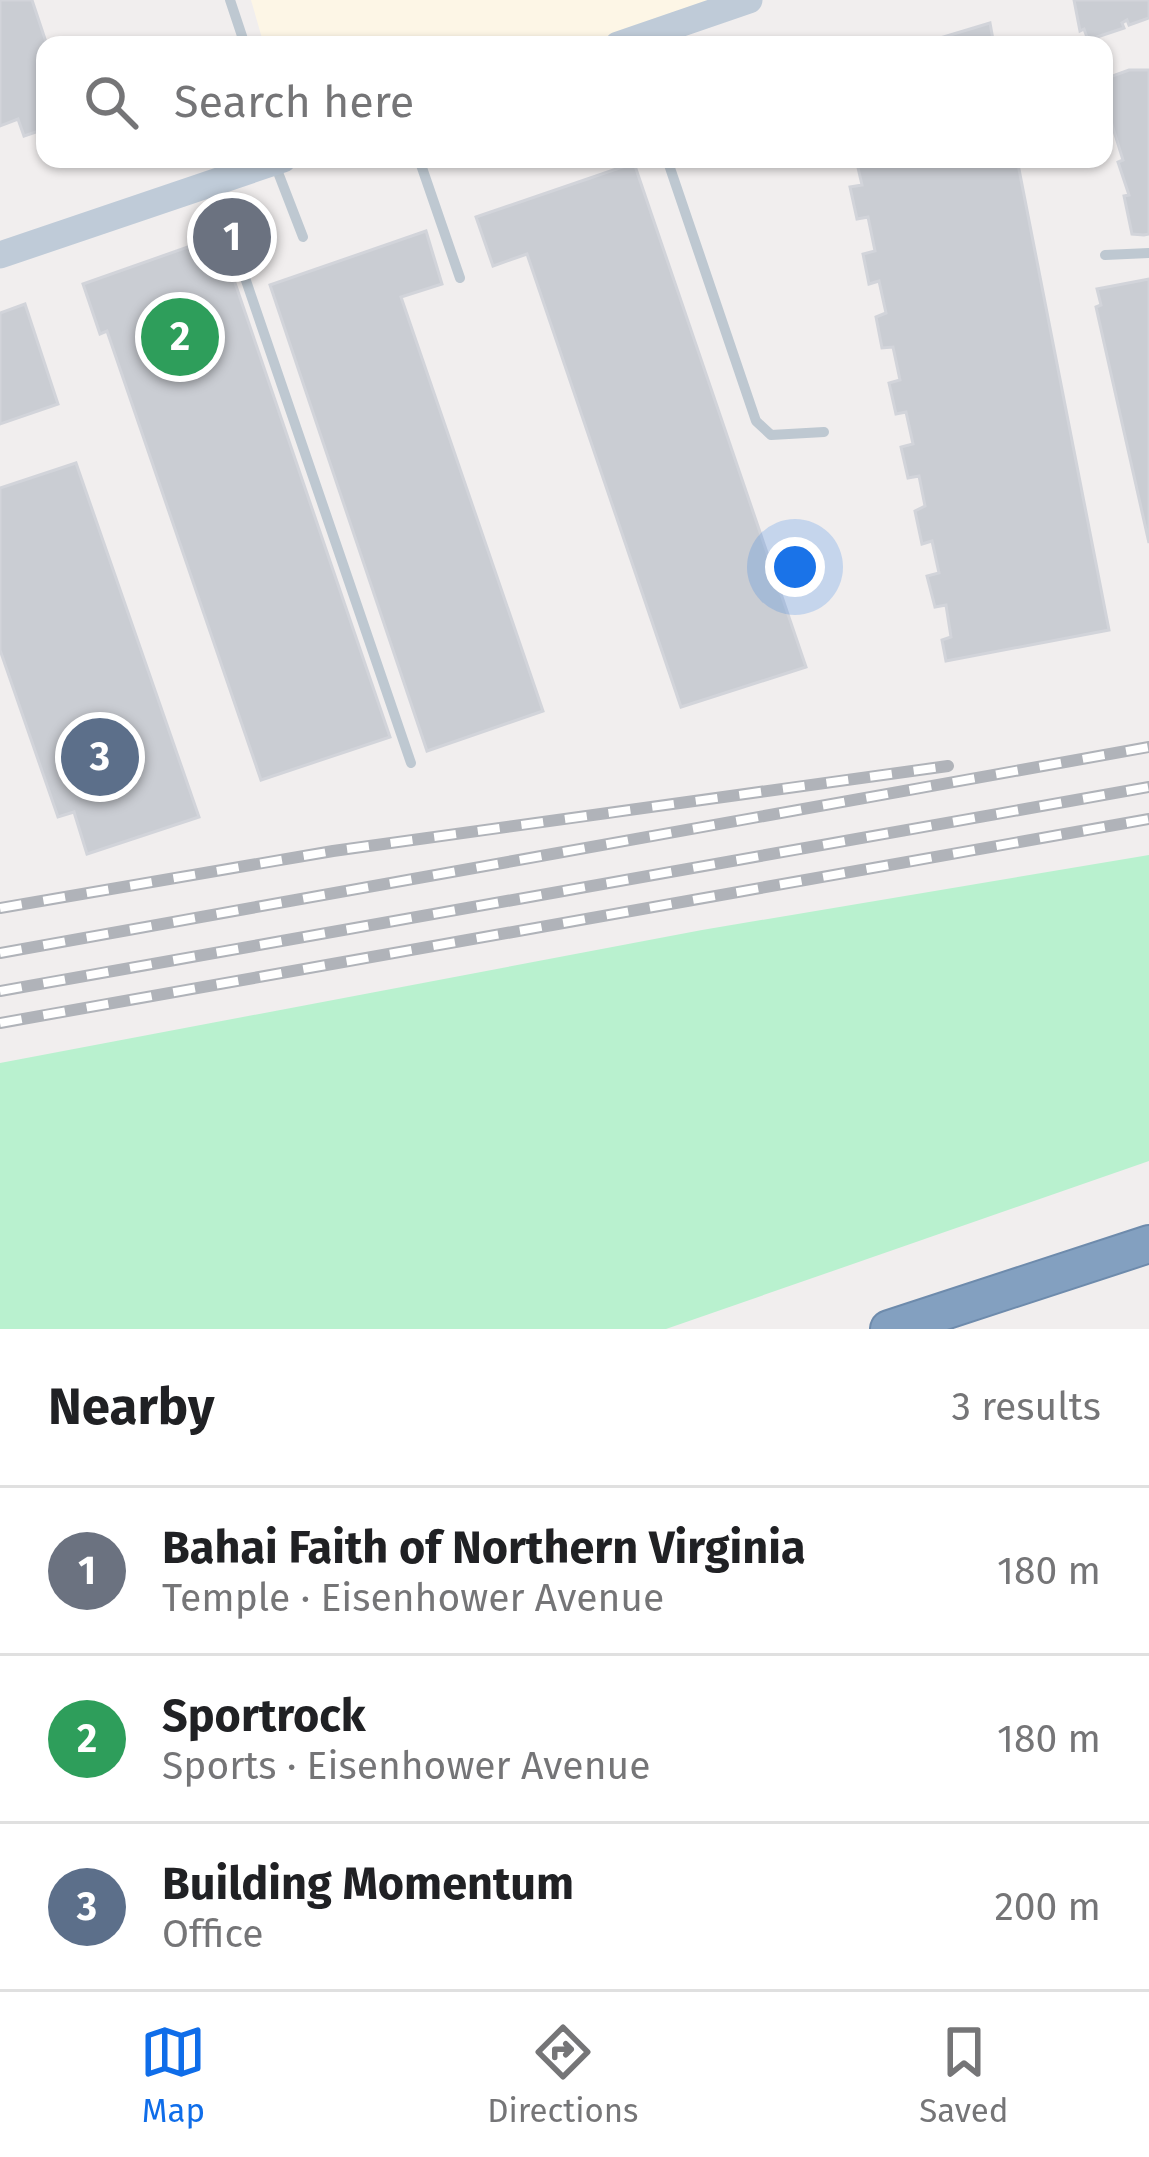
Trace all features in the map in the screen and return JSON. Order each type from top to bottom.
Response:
[{"type":"highway","points":[[889,1329],[1149,1244]]},
{"type":"main road","points":[[647,36],[749,0]]},
{"type":"main road","points":[[0,255],[255,168]]},
{"type":"lane","points":[[230,0],[242,36]]},
{"type":"lane","points":[[281,168],[303,237]]},
{"type":"lane","points":[[422,168],[460,278]]},
{"type":"lane","points":[[670,168],[756,421],[771,435],[824,432]]},
{"type":"lane","points":[[1105,255],[1149,253]]},
{"type":"lane","points":[[242,269],[411,764]]},
{"type":"shaded area","points":[[251,0],[750,0],[644,36],[261,36]]},
{"type":"green space","points":[[1149,855],[1149,1161],[666,1329],[0,1329],[0,1063],[702,930]]},
{"type":"building","points":[[0,0],[32,0],[44,36],[36,36],[36,132],[24,136],[18,119],[0,126]]},
{"type":"building","points":[[1074,0],[1149,0],[1149,18],[1129,25],[1127,20],[1122,23],[1124,28],[1100,36],[1080,31]]},
{"type":"building","points":[[990,23],[992,36],[947,36]]},
{"type":"building","points":[[1149,70],[1149,234],[1132,234],[1124,196],[1129,195],[1118,162],[1123,160],[1113,128],[1113,76]]},
{"type":"building","points":[[619,168],[636,168],[806,667],[681,707],[527,254],[493,266],[476,217]]},
{"type":"building","points":[[858,168],[1019,168],[1109,630],[946,661],[942,640],[951,637],[946,605],[935,607],[927,576],[939,573],[932,541],[922,544],[915,511],[925,506],[919,476],[908,478],[901,447],[913,444],[906,412],[896,414],[889,383],[900,380],[893,347],[882,348],[876,317],[886,313],[879,281],[869,284],[863,254],[875,251],[868,217],[857,219],[850,187],[862,185]]},
{"type":"building","points":[[426,231],[442,284],[401,297],[543,711],[427,751],[270,285]]},
{"type":"building","points":[[219,236],[390,737],[261,780],[107,331],[100,334],[83,284]]},
{"type":"building","points":[[1149,279],[1149,543],[1096,307],[1101,305],[1097,289]]},
{"type":"building","points":[[25,304],[58,404],[0,424],[0,313]]},
{"type":"building","points":[[76,463],[199,817],[87,854],[74,812],[58,817],[0,650],[0,488]]},
{"type":"railway","points":[[0,953],[1149,747]]},
{"type":"railway","points":[[0,908],[333,851],[948,766]]},
{"type":"railway","points":[[0,991],[1149,787]]},
{"type":"railway","points":[[0,1023],[1149,819]]},
{"type":"place","name":"Bahai Faith of Northern Virginia","points":[[232,237]]},
{"type":"place","name":"Sportrock","points":[[180,337]]},
{"type":"place","name":"Building Momentum","points":[[100,757]]}]
